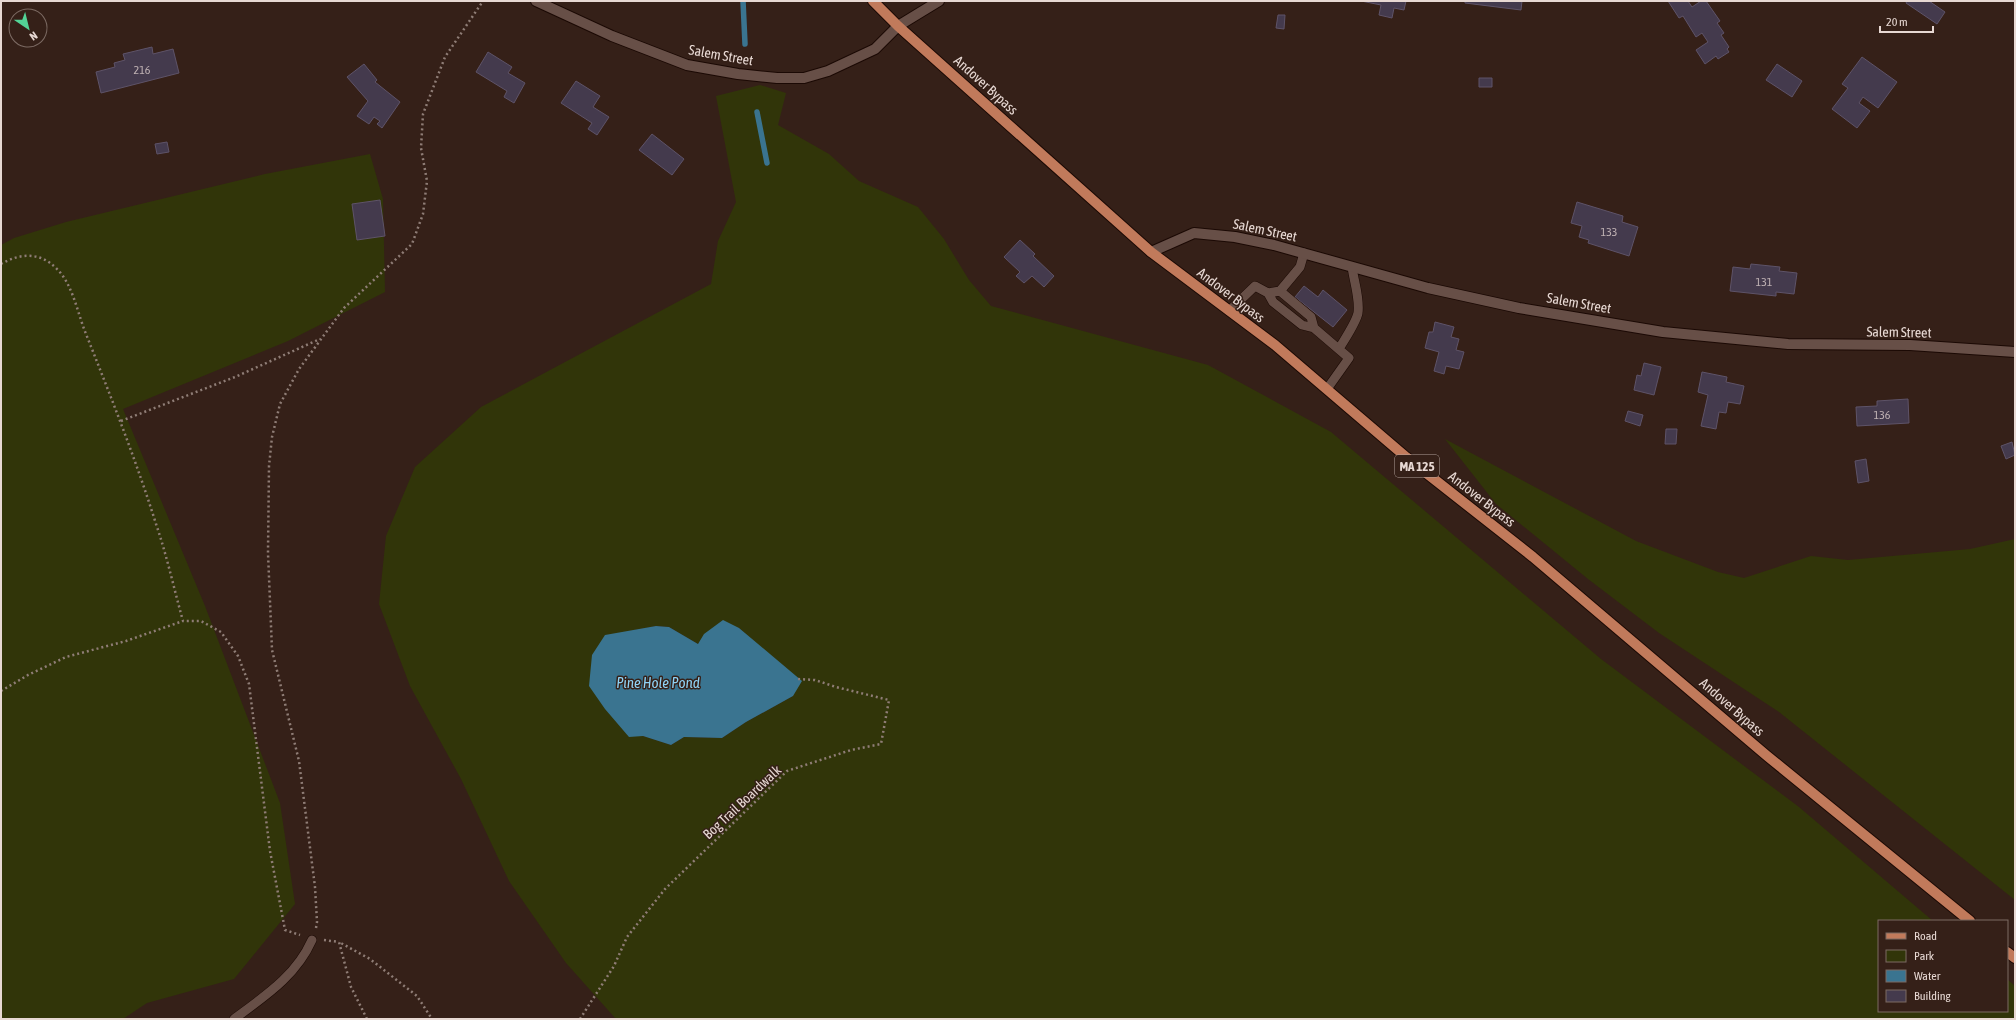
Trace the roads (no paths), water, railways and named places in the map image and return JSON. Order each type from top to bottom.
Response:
[{"type":"main road","name":"Andover Bypass","points":[[873,1],[898,26],[1151,252],[1275,345],[1406,457],[1533,558],[1766,755],[1969,920]]},
{"type":"street","name":"Salem Street","points":[[536,1],[612,36],[687,64],[738,74],[777,78],[804,78],[828,71],[875,49],[898,26],[939,1]]},
{"type":"street","name":"Salem Street","points":[[1151,252],[1194,233],[1235,237],[1304,253],[1428,288],[1519,308],[1663,332],[1788,344],[1910,345],[2015,352]]},
{"type":"lane","points":[[1268,293],[1280,291],[1300,267],[1304,253]]},
{"type":"lane","points":[[1339,349],[1358,314],[1358,296],[1352,267]]},
{"type":"lane","points":[[1229,311],[1255,286],[1268,293],[1273,302],[1302,325],[1314,328],[1349,358],[1327,389]]},
{"type":"lane","points":[[1280,291],[1311,316],[1314,328]]},
{"type":"lane","points":[[234,1019],[292,973],[306,953],[312,940]]},
{"type":"water","name":"Pine Hole Pond","points":[[723,620],[739,628],[802,681],[793,696],[746,722],[722,738],[684,737],[671,745],[643,736],[629,737],[605,709],[589,686],[592,655],[605,635],[656,626],[669,627],[698,644],[704,634]]},
{"type":"waterway","points":[[743,1],[745,44]]},
{"type":"waterway","points":[[757,112],[767,163]]}]
